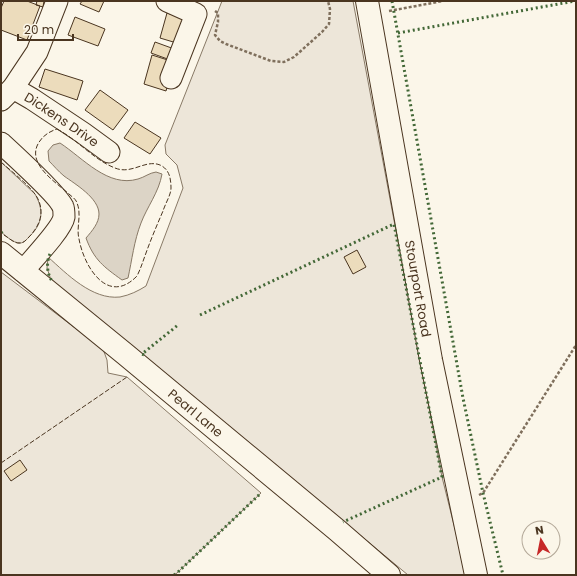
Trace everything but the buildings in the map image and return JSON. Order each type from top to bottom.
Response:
[{"type":"main road","name":"Stourport Road","points":[[368,8],[431,360],[460,505],[476,575]]},
{"type":"main road","name":"Pearl Lane","points":[[1,253],[337,530],[389,575]]},
{"type":"street","name":"Dickens Drive","points":[[57,1],[37,52],[7,94],[32,99],[109,152]]},
{"type":"street","points":[[167,1],[199,8],[171,78]]},
{"type":"street","points":[[1,143],[49,189],[64,208],[64,217],[59,227],[23,270]]},
{"type":"path","points":[[199,8],[211,9],[218,13],[218,22],[215,35],[220,41],[271,61],[284,62],[294,57],[329,24],[330,13],[328,1]]},
{"type":"path","points":[[368,8],[443,1]]},
{"type":"path","points":[[460,505],[483,493],[576,345]]},
{"type":"shaded area","points":[[222,1],[353,1],[442,477],[465,569],[465,575],[408,575],[51,280],[47,268],[48,257],[63,271],[90,290],[110,297],[120,297],[134,293],[146,286],[183,188],[177,165],[166,154],[165,145]]},
{"type":"shaded area","points":[[60,143],[106,176],[127,181],[138,179],[156,172],[162,174],[156,193],[139,230],[128,278],[122,280],[105,267],[92,252],[86,238],[98,221],[98,208],[86,192],[64,176],[49,161],[48,151],[53,145]]},
{"type":"shaded area","points":[[1,162],[35,194],[40,205],[41,216],[38,226],[24,242],[21,243],[12,241],[1,232]]},
{"type":"shaded area","points":[[1,272],[103,349],[107,360],[108,373],[127,377],[261,493],[174,575],[1,575]]},
{"type":"hedge","points":[[392,1],[463,398],[483,493],[503,575]]},
{"type":"hedge","points":[[398,33],[575,1]]},
{"type":"hedge","points":[[200,315],[394,224],[442,477],[343,522]]},
{"type":"hedge","points":[[1,232],[4,235]]},
{"type":"hedge","points":[[50,254],[48,268],[52,281]]},
{"type":"hedge","points":[[144,355],[142,354],[178,325]]},
{"type":"hedge","points":[[174,575],[261,493]]},
{"type":"fence","points":[[57,129],[100,160],[115,168],[127,170],[154,164],[160,165],[166,169],[169,174],[171,181],[171,191],[169,197],[137,276],[126,284],[116,287],[107,285],[92,271],[86,261],[79,239],[79,212],[76,202],[74,198],[51,179],[40,167],[37,160],[37,146],[45,135],[57,129]]},
{"type":"fence","points":[[1,162],[32,190],[38,199],[41,210],[38,225],[24,242],[16,243],[4,235]]},
{"type":"fence","points":[[1,463],[127,377]]}]
